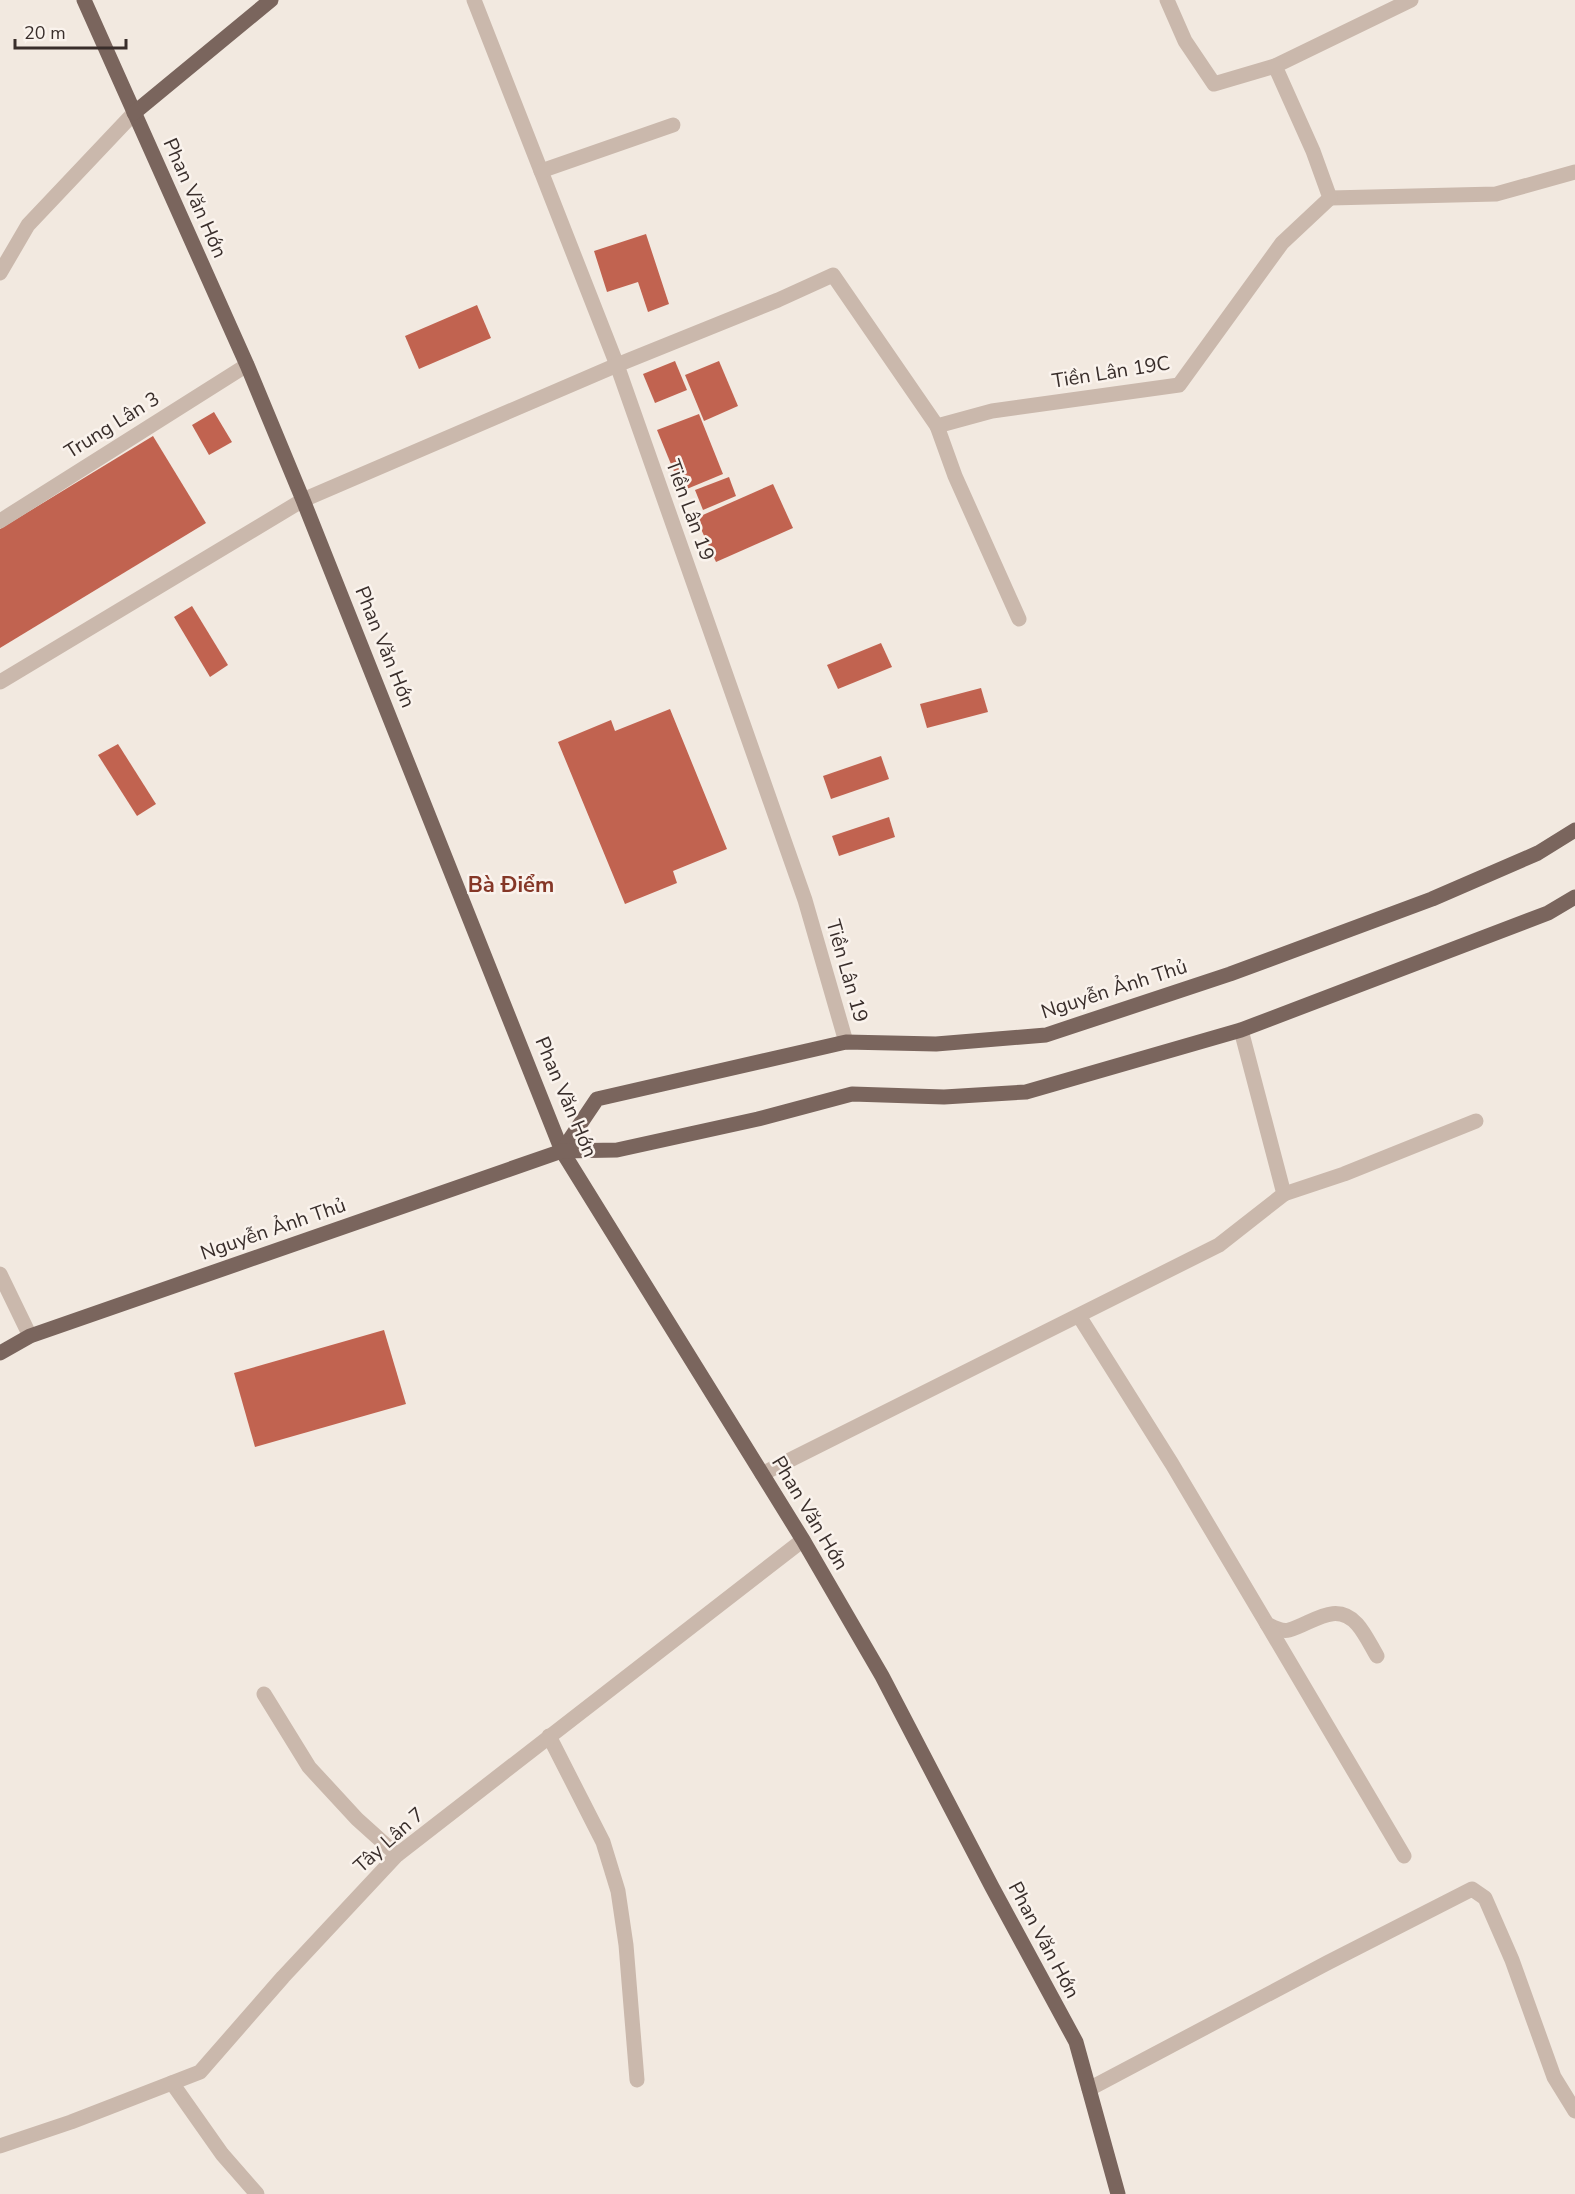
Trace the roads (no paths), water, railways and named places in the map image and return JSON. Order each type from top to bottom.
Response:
[{"type":"main road","name":"Phan Văn Hớn","points":[[84,0],[247,365],[529,1063],[562,1151],[803,1540],[882,1676],[1076,2042],[1118,2194]]},
{"type":"main road","points":[[134,113],[271,0]]},
{"type":"main road","name":"Nguyễn Ảnh Thủ","points":[[562,1151],[597,1099],[846,1042],[936,1044],[1046,1035],[1230,974],[1431,899],[1538,853],[1575,830]]},
{"type":"main road","name":"Nguyễn Ảnh Thủ","points":[[0,1353],[30,1336],[562,1151],[617,1150],[758,1119],[852,1094],[944,1097],[1026,1092],[1241,1030],[1548,914],[1575,897]]},
{"type":"street","name":"Tiền Lân 19","points":[[474,0],[616,365],[805,900],[846,1042]]},
{"type":"street","points":[[1167,0],[1185,41],[1214,84],[1275,66],[1411,0]]},
{"type":"street","points":[[1275,66],[1313,150],[1330,198],[1496,194],[1575,172]]},
{"type":"street","points":[[0,273],[28,225],[134,113]]},
{"type":"street","points":[[541,171],[673,125]]},
{"type":"street","name":"Tiền Lân 19C","points":[[937,426],[992,411],[1179,385],[1282,243],[1330,198]]},
{"type":"street","points":[[0,682],[303,500],[616,365],[778,300],[832,275],[937,426],[955,476],[1019,619]]},
{"type":"street","name":"Trung Lân 3","points":[[0,521],[247,365]]},
{"type":"street","points":[[1241,1030],[1284,1194]]},
{"type":"street","points":[[762,1474],[1219,1245],[1284,1194],[1344,1174],[1476,1121]]},
{"type":"street","points":[[0,1274],[30,1336]]},
{"type":"street","points":[[1079,1316],[1256,1604],[1404,1856]]},
{"type":"street","name":"Tây Lân 7","points":[[0,2146],[71,2122],[200,2072],[397,1855],[803,1540]]},
{"type":"street","points":[[1267,1624],[1275,1629],[1287,1630],[1322,1615],[1335,1613],[1343,1615],[1357,1624],[1377,1656]]},
{"type":"street","points":[[264,1694],[309,1767],[357,1819],[397,1855]]},
{"type":"street","points":[[549,1737],[603,1842],[618,1891],[626,1945],[636,2080]]},
{"type":"street","points":[[1089,2089],[1326,1963],[1472,1889],[1485,1898],[1512,1960],[1554,2077],[1575,2112]]},
{"type":"street","points":[[172,2083],[222,2154],[257,2194]]},
{"type":"district","name":"Bà Điểm","points":[[511,885]]}]
